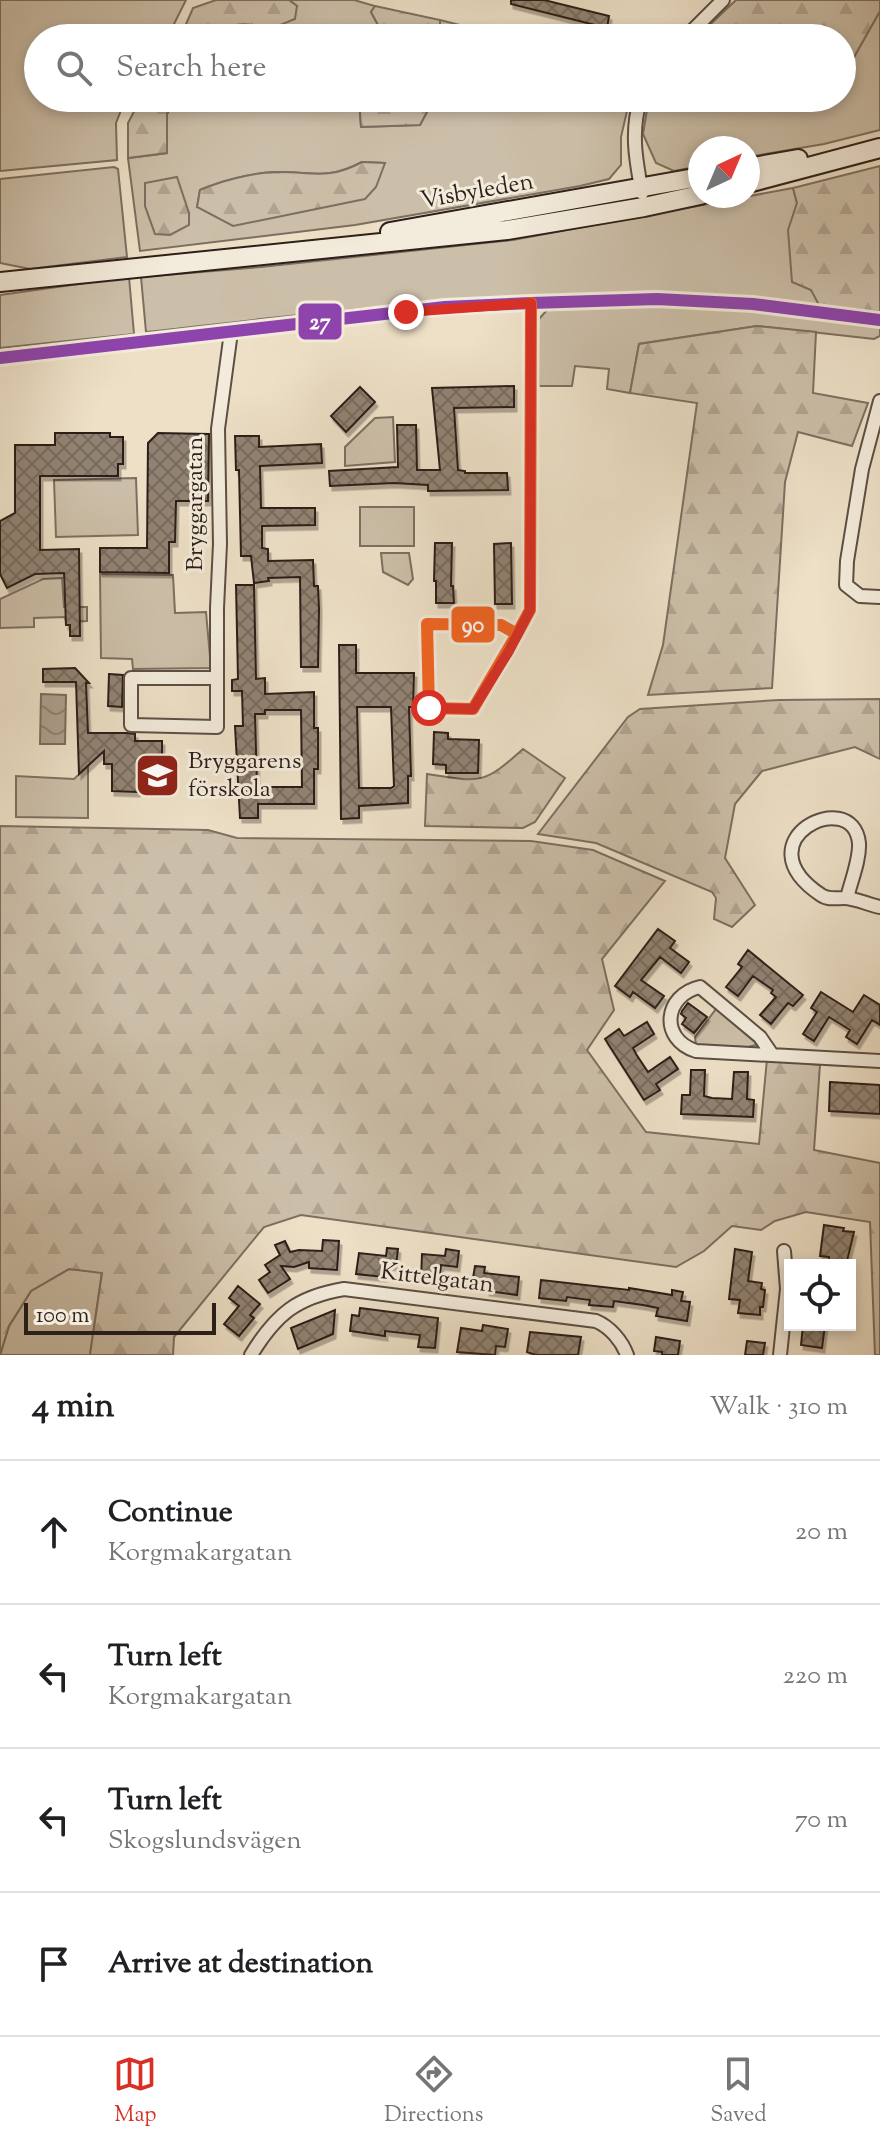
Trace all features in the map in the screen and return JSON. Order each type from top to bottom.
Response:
[{"type":"main road","points":[[760,166],[880,147]]},
{"type":"main road","points":[[760,180],[880,147]]},
{"type":"main road","name":"Visbyleden","points":[[262,255],[688,179]]},
{"type":"main road","name":"Visbyleden","points":[[0,282],[493,232],[688,198]]},
{"type":"street","points":[[699,24],[723,0]]},
{"type":"street","points":[[636,112],[635,153],[644,207]]},
{"type":"street","points":[[0,358],[445,307],[531,303],[657,299],[753,304],[880,320]]},
{"type":"street","points":[[517,634],[501,625],[427,624],[429,708],[473,709],[517,634],[530,610],[531,303]]},
{"type":"street","name":"Bryggargatan","points":[[217,678],[131,678],[131,725],[217,727],[218,429],[231,332]]},
{"type":"street","points":[[880,401],[862,469],[846,585],[860,596],[880,597]]},
{"type":"street","points":[[847,898],[859,846],[856,832],[849,823],[838,818],[823,818],[810,823],[802,828],[791,847],[796,871],[822,897],[847,898],[880,907]]},
{"type":"street","points":[[771,1053],[760,1037],[700,987],[683,994],[671,1011],[674,1037],[682,1047],[696,1051],[880,1061]]},
{"type":"street","points":[[780,1355],[787,1289],[784,1251]]},
{"type":"street","name":"Kittelgatan","points":[[251,1355],[287,1310],[301,1300],[344,1289],[596,1321],[616,1337],[627,1355]]},
{"type":"green space","points":[[0,0],[186,0],[174,24],[24,24],[24,112],[120,112],[116,123],[117,160],[0,171]]},
{"type":"green space","points":[[216,0],[289,0],[297,6],[295,19],[281,24],[186,24],[193,8]]},
{"type":"green space","points":[[289,0],[354,0],[375,6],[371,12],[377,24],[278,24],[297,6]]},
{"type":"green space","points":[[736,0],[880,0],[880,11],[856,54],[856,24],[711,24]]},
{"type":"green space","points":[[375,6],[440,20],[440,24],[377,24],[371,12]]},
{"type":"green space","points":[[880,11],[880,130],[760,155],[760,136],[688,136],[688,168],[674,171],[656,163],[643,134],[647,112],[856,112],[856,54]]},
{"type":"green space","points":[[134,112],[168,112],[167,153],[128,158],[128,123]]},
{"type":"green space","points":[[168,112],[360,112],[361,127],[420,125],[427,112],[627,112],[621,137],[621,165],[609,179],[355,225],[140,251],[128,158],[167,153]],"holes":[[[362,162],[385,163],[197,207],[200,190],[236,178],[275,172],[329,173]]]},
{"type":"green space","points":[[360,112],[427,112],[420,125],[361,127]]},
{"type":"green space","points":[[362,162],[385,163],[376,187],[365,199],[233,226],[197,207],[200,190],[227,181],[275,172],[329,173]]},
{"type":"green space","points":[[880,166],[880,312],[819,305],[811,290],[792,282],[788,230],[797,203],[793,188]]},
{"type":"green space","points":[[118,169],[127,257],[30,269],[0,263],[0,179]]},
{"type":"green space","points":[[177,177],[189,213],[189,225],[170,235],[155,234],[145,206],[145,183]]},
{"type":"green space","points":[[793,188],[797,203],[789,230],[819,305],[734,297],[566,295],[398,305],[146,332],[141,277],[513,240],[688,208],[760,208],[760,194]]},
{"type":"green space","points":[[129,277],[134,334],[0,348],[0,295]]},
{"type":"green space","points":[[655,306],[751,310],[877,326],[880,336],[874,339],[757,326],[639,344],[630,393],[607,389],[609,369],[575,366],[572,386],[539,386],[539,319],[548,309]]},
{"type":"green space","points":[[757,326],[816,332],[813,393],[868,403],[852,446],[798,432],[785,482],[772,688],[648,695],[663,645],[697,403],[630,393],[639,344]]},
{"type":"green space","points":[[393,417],[395,462],[345,466],[345,447],[375,418]]},
{"type":"green space","points":[[136,478],[138,535],[56,537],[54,480]]},
{"type":"green space","points":[[360,507],[414,507],[414,546],[360,546]]},
{"type":"green space","points":[[381,553],[409,553],[413,579],[408,585],[383,572]]},
{"type":"green space","points":[[100,574],[173,575],[175,613],[206,612],[211,668],[133,669],[132,659],[101,658]]},
{"type":"green space","points":[[62,578],[64,607],[87,607],[87,621],[66,622],[65,617],[34,618],[34,627],[0,628],[0,599],[43,579]]},
{"type":"green space","points":[[880,699],[880,759],[855,747],[762,771],[735,804],[725,858],[755,905],[732,927],[714,919],[716,898],[712,892],[596,843],[538,834],[628,717],[640,709],[779,700]]},
{"type":"green space","points":[[523,749],[565,778],[535,822],[523,828],[425,826],[427,774],[459,779],[480,778],[498,770]]},
{"type":"green space","points":[[88,766],[88,818],[16,817],[16,776],[74,779]]},
{"type":"green space","points":[[0,826],[208,830],[237,838],[531,841],[593,850],[665,881],[602,959],[614,1010],[587,1050],[646,1132],[759,1144],[767,1059],[820,1065],[814,1150],[880,1163],[880,1355],[875,1355],[870,1222],[806,1212],[775,1221],[761,1230],[732,1226],[704,1251],[676,1267],[301,1215],[264,1227],[174,1337],[173,1355],[90,1355],[102,1273],[69,1269],[31,1291],[9,1326],[0,1355]]},
{"type":"green space","points":[[716,1009],[754,1038],[756,1045],[696,1045],[695,1037]]},
{"type":"green space","points":[[69,1269],[102,1272],[90,1355],[0,1355],[9,1326],[31,1291]]},
{"type":"water","points":[[41,694],[66,695],[65,744],[40,744]]},
{"type":"building","points":[[511,0],[544,0],[609,16],[608,24],[591,24],[511,4]]},
{"type":"building","points":[[514,386],[514,407],[454,408],[458,470],[465,473],[507,473],[508,490],[428,491],[428,485],[394,483],[330,486],[329,471],[398,467],[397,425],[416,425],[417,470],[440,470],[432,388]]},
{"type":"building","points":[[360,387],[375,402],[346,432],[331,416]]},
{"type":"building","points":[[55,433],[110,433],[110,437],[123,437],[123,464],[118,464],[118,476],[40,476],[40,550],[79,549],[80,636],[70,636],[70,625],[66,625],[64,573],[35,574],[7,588],[0,574],[0,521],[15,513],[15,445],[55,445]]},
{"type":"building","points":[[158,433],[209,434],[208,501],[176,501],[175,542],[169,542],[169,573],[100,572],[100,548],[147,548],[148,443]]},
{"type":"building","points":[[235,436],[259,436],[259,447],[321,444],[322,463],[260,466],[261,508],[315,508],[315,525],[262,526],[262,548],[268,549],[268,561],[313,560],[314,586],[318,586],[318,667],[301,667],[300,577],[268,578],[269,581],[254,583],[251,556],[241,556]]},
{"type":"building","points":[[435,543],[452,543],[451,586],[454,603],[436,603]]},
{"type":"building","points":[[511,543],[512,604],[495,604],[494,544]]},
{"type":"building","points":[[236,585],[254,585],[256,679],[265,678],[265,694],[314,692],[318,769],[314,769],[314,804],[258,804],[258,818],[240,818],[235,726],[243,726],[242,691],[232,691],[232,680],[238,679]],"holes":[[[265,710],[301,710],[302,787],[257,787],[255,714],[265,714]]]},
{"type":"building","points":[[339,645],[356,645],[356,673],[414,673],[413,707],[409,707],[411,776],[408,776],[408,803],[359,806],[359,818],[341,819]],"holes":[[[357,707],[391,707],[394,786],[359,788]]]},
{"type":"building","points":[[75,668],[89,683],[86,683],[88,733],[127,733],[135,734],[135,741],[162,741],[162,768],[137,767],[137,792],[112,791],[112,764],[104,764],[104,751],[79,774],[76,682],[43,682],[43,669]]},
{"type":"building","points":[[109,674],[123,675],[122,707],[108,706]]},
{"type":"building","points":[[434,732],[448,733],[448,739],[479,740],[478,773],[446,773],[446,765],[433,764]]},
{"type":"building","points":[[658,929],[675,941],[670,948],[689,962],[681,973],[660,957],[641,980],[664,996],[655,1008],[633,992],[630,997],[615,986]]},
{"type":"building","points":[[748,950],[803,995],[793,1006],[788,1003],[771,1024],[760,1015],[776,997],[771,993],[773,990],[753,976],[738,996],[726,987],[742,967],[738,964]]},
{"type":"building","points":[[821,992],[853,1012],[864,995],[880,1005],[880,1025],[872,1020],[857,1044],[846,1037],[850,1030],[829,1017],[814,1041],[803,1034],[817,1012],[811,1008]]},
{"type":"building","points":[[688,1003],[707,1017],[694,1033],[682,1024],[686,1018],[681,1014]]},
{"type":"building","points":[[647,1022],[654,1034],[633,1048],[636,1054],[648,1072],[670,1057],[678,1069],[656,1084],[660,1090],[644,1100],[605,1039],[619,1029],[624,1036]]},
{"type":"building","points":[[691,1070],[705,1070],[704,1096],[732,1099],[734,1072],[748,1072],[747,1099],[754,1100],[753,1117],[681,1114],[682,1095],[690,1095]]},
{"type":"building","points":[[830,1082],[880,1085],[880,1114],[829,1111]]},
{"type":"building","points":[[824,1225],[854,1232],[847,1259],[820,1256]]},
{"type":"building","points":[[323,1240],[339,1241],[337,1270],[309,1268],[309,1262],[294,1267],[281,1266],[290,1279],[268,1293],[259,1280],[270,1272],[265,1265],[280,1255],[275,1245],[285,1241],[290,1252],[322,1251]]},
{"type":"building","points":[[387,1248],[398,1249],[396,1266],[385,1265],[384,1277],[356,1274],[359,1253],[386,1256]]},
{"type":"building","points":[[446,1249],[459,1251],[457,1267],[441,1265],[439,1282],[421,1280],[422,1254],[445,1256]]},
{"type":"building","points":[[735,1249],[752,1252],[748,1281],[762,1283],[761,1289],[765,1290],[760,1315],[738,1313],[740,1300],[729,1299]]},
{"type":"building","points":[[475,1266],[485,1267],[484,1273],[519,1277],[517,1295],[487,1291],[488,1287],[472,1284]]},
{"type":"building","points":[[541,1280],[672,1295],[672,1290],[683,1292],[681,1301],[690,1302],[687,1321],[656,1316],[658,1308],[643,1305],[614,1301],[613,1307],[589,1305],[590,1300],[567,1297],[566,1301],[539,1298]]},
{"type":"building","points":[[238,1286],[260,1304],[250,1315],[254,1318],[239,1336],[224,1324],[239,1306],[229,1298]]},
{"type":"building","points":[[360,1308],[438,1318],[435,1348],[418,1347],[420,1335],[385,1331],[385,1336],[350,1331],[352,1315],[359,1316]]},
{"type":"building","points":[[335,1310],[333,1334],[298,1349],[291,1328]]},
{"type":"building","points":[[483,1325],[508,1329],[505,1347],[496,1346],[495,1355],[457,1352],[461,1328],[482,1331]]},
{"type":"building","points":[[802,1331],[824,1331],[822,1348],[801,1345]]},
{"type":"building","points":[[530,1332],[581,1337],[578,1355],[536,1355],[527,1352]]},
{"type":"building","points":[[656,1337],[680,1341],[678,1355],[662,1355],[662,1352],[654,1351]]},
{"type":"building","points":[[747,1341],[765,1343],[763,1355],[745,1355]]},
{"type":"transit line","name":"27","points":[[0,358],[445,307],[531,303],[657,299],[753,304],[880,320]]},
{"type":"transit line","name":"90","points":[[517,634],[473,709],[429,708],[427,624],[501,625],[517,634],[530,610],[531,303]]},
{"type":"place","name":"Bryggarens förskola","points":[[157,776]]},
{"type":"route","points":[[406,312],[531,303],[532,319],[529,381],[530,610],[473,709],[429,708]]}]
